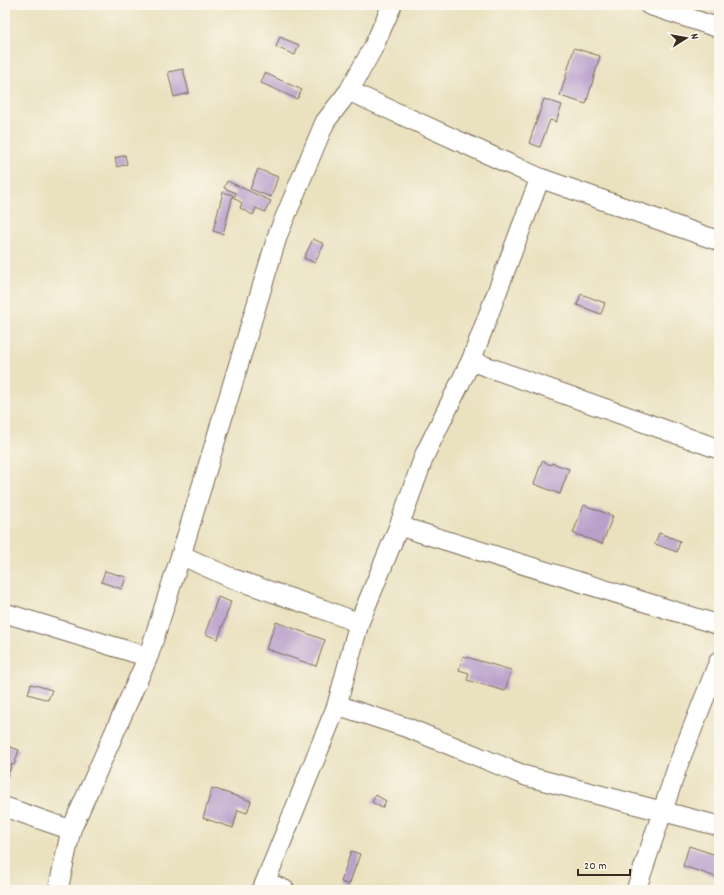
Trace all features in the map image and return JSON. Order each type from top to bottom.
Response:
[{"type":"street","points":[[58,890],[71,830],[148,658],[181,555],[278,234],[325,122],[350,92],[374,48],[392,5]]},
{"type":"street","points":[[649,5],[719,28]]},
{"type":"street","points":[[350,92],[540,178],[719,241]]},
{"type":"street","points":[[285,890],[264,886],[337,705],[359,623],[399,526],[425,454],[471,361],[540,178]]},
{"type":"street","points":[[471,361],[719,449]]},
{"type":"street","points":[[399,526],[719,624]]},
{"type":"street","points":[[181,555],[231,578],[359,623]]},
{"type":"street","points":[[5,613],[148,658]]},
{"type":"street","points":[[636,890],[678,765],[719,661]]},
{"type":"street","points":[[337,705],[408,728],[526,776],[719,826]]},
{"type":"street","points":[[5,806],[71,830]]},
{"type":"building","points":[[280,37],[299,45],[295,55],[276,47]]},
{"type":"building","points":[[574,48],[600,56],[586,104],[560,96]]},
{"type":"building","points":[[183,69],[189,93],[174,97],[168,72]]},
{"type":"building","points":[[265,73],[302,90],[297,99],[261,83]]},
{"type":"building","points":[[544,99],[562,105],[556,122],[550,120],[540,147],[529,143]]},
{"type":"building","points":[[125,155],[127,164],[117,167],[115,158]]},
{"type":"building","points":[[258,169],[278,177],[271,197],[250,189]]},
{"type":"building","points":[[227,181],[271,201],[265,212],[256,208],[253,215],[240,208],[242,203],[234,198],[236,193],[224,188]]},
{"type":"building","points":[[223,192],[233,195],[223,234],[213,231]]},
{"type":"building","points":[[313,239],[324,244],[315,263],[304,258]]},
{"type":"building","points":[[581,294],[605,303],[601,314],[577,305]]},
{"type":"building","points":[[542,461],[551,465],[552,463],[569,469],[560,494],[534,484]]},
{"type":"building","points":[[584,505],[613,516],[602,544],[573,533]]},
{"type":"building","points":[[659,533],[680,541],[677,552],[655,544]]},
{"type":"building","points":[[105,571],[126,577],[122,589],[101,582]]},
{"type":"building","points":[[218,597],[231,602],[218,639],[205,634]]},
{"type":"building","points":[[276,622],[325,640],[316,666],[266,649]]},
{"type":"building","points":[[463,656],[511,670],[505,691],[467,680],[469,673],[459,670]]},
{"type":"building","points":[[31,684],[52,690],[48,700],[28,694]]},
{"type":"building","points":[[5,745],[19,750],[14,765],[12,764],[5,783]]},
{"type":"building","points":[[212,788],[251,801],[247,813],[238,810],[233,828],[203,818]]},
{"type":"building","points":[[376,795],[386,801],[382,808],[372,802]]},
{"type":"building","points":[[689,846],[719,856],[719,878],[683,866]]},
{"type":"building","points":[[351,851],[360,854],[349,885],[341,882]]}]
